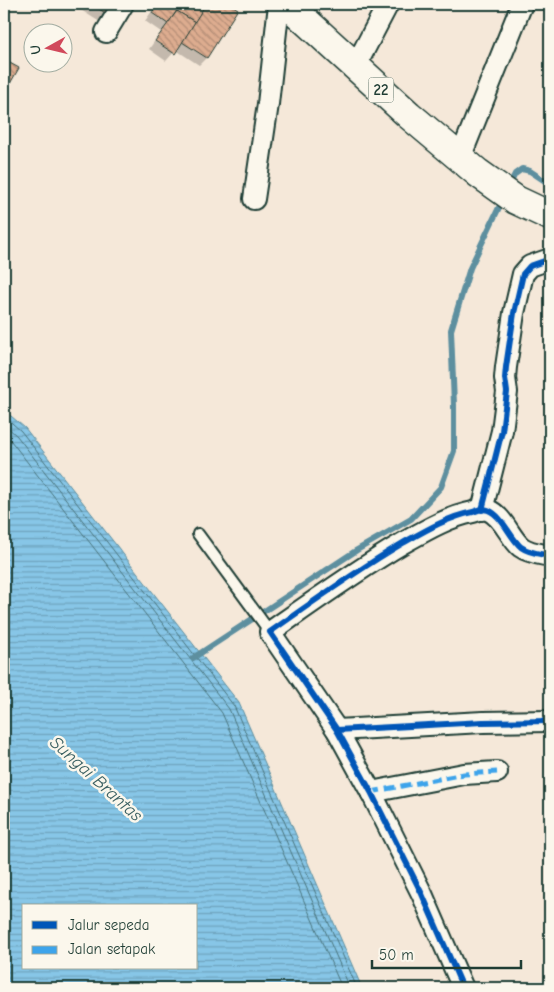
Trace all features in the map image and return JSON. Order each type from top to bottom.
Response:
[{"type":"highway","name":"22","points":[[286,4],[409,115],[469,166],[516,200],[550,216]]},
{"type":"street","points":[[106,32],[122,4]]},
{"type":"street","points":[[254,199],[268,104],[279,4]]},
{"type":"street","points":[[356,67],[388,4]]},
{"type":"street","points":[[469,166],[522,4]]},
{"type":"street","points":[[482,510],[502,431],[508,392],[505,378],[506,366],[514,314],[523,274],[530,266],[550,259]]},
{"type":"street","points":[[463,988],[422,894],[371,792],[337,730],[270,632],[349,576],[394,548],[441,522],[462,514],[488,510],[496,516],[522,548],[530,552],[550,556]]},
{"type":"street","points":[[337,730],[483,722],[550,721]]},
{"type":"street","points":[[371,792],[464,774],[497,772]]},
{"type":"lane","points":[[198,534],[270,632]]},
{"type":"water","name":"Sungai Brantas","points":[[4,410],[25,428],[239,703],[362,988],[4,988]]},
{"type":"building","points":[[91,4],[120,4],[112,17]]},
{"type":"building","points":[[158,4],[181,4],[168,24],[152,13]]},
{"type":"building","points":[[181,4],[206,4],[195,22],[177,11]]},
{"type":"building","points":[[206,4],[230,4],[238,9],[207,58],[182,42]]},
{"type":"building","points":[[177,11],[195,22],[175,54],[155,41]]},
{"type":"building","points":[[8,62],[19,68],[4,94],[4,68]]},
{"type":"waterway","points":[[509,186],[515,174],[522,169],[530,171],[545,181]]},
{"type":"waterway","points":[[193,658],[357,550],[411,519],[441,487],[454,451],[451,330],[470,268],[504,197]]},
{"type":"marked path","points":[[371,792],[464,774],[497,772]]},
{"type":"cycle path","points":[[482,510],[502,431],[507,392],[506,367],[514,313],[523,274],[530,266],[550,259]]},
{"type":"cycle path","points":[[463,988],[422,894],[371,792],[337,730],[270,632],[352,575],[403,543],[455,517],[482,509],[486,509],[498,517],[521,547],[531,552],[550,556]]},
{"type":"cycle path","points":[[337,730],[483,722],[550,721]]}]
